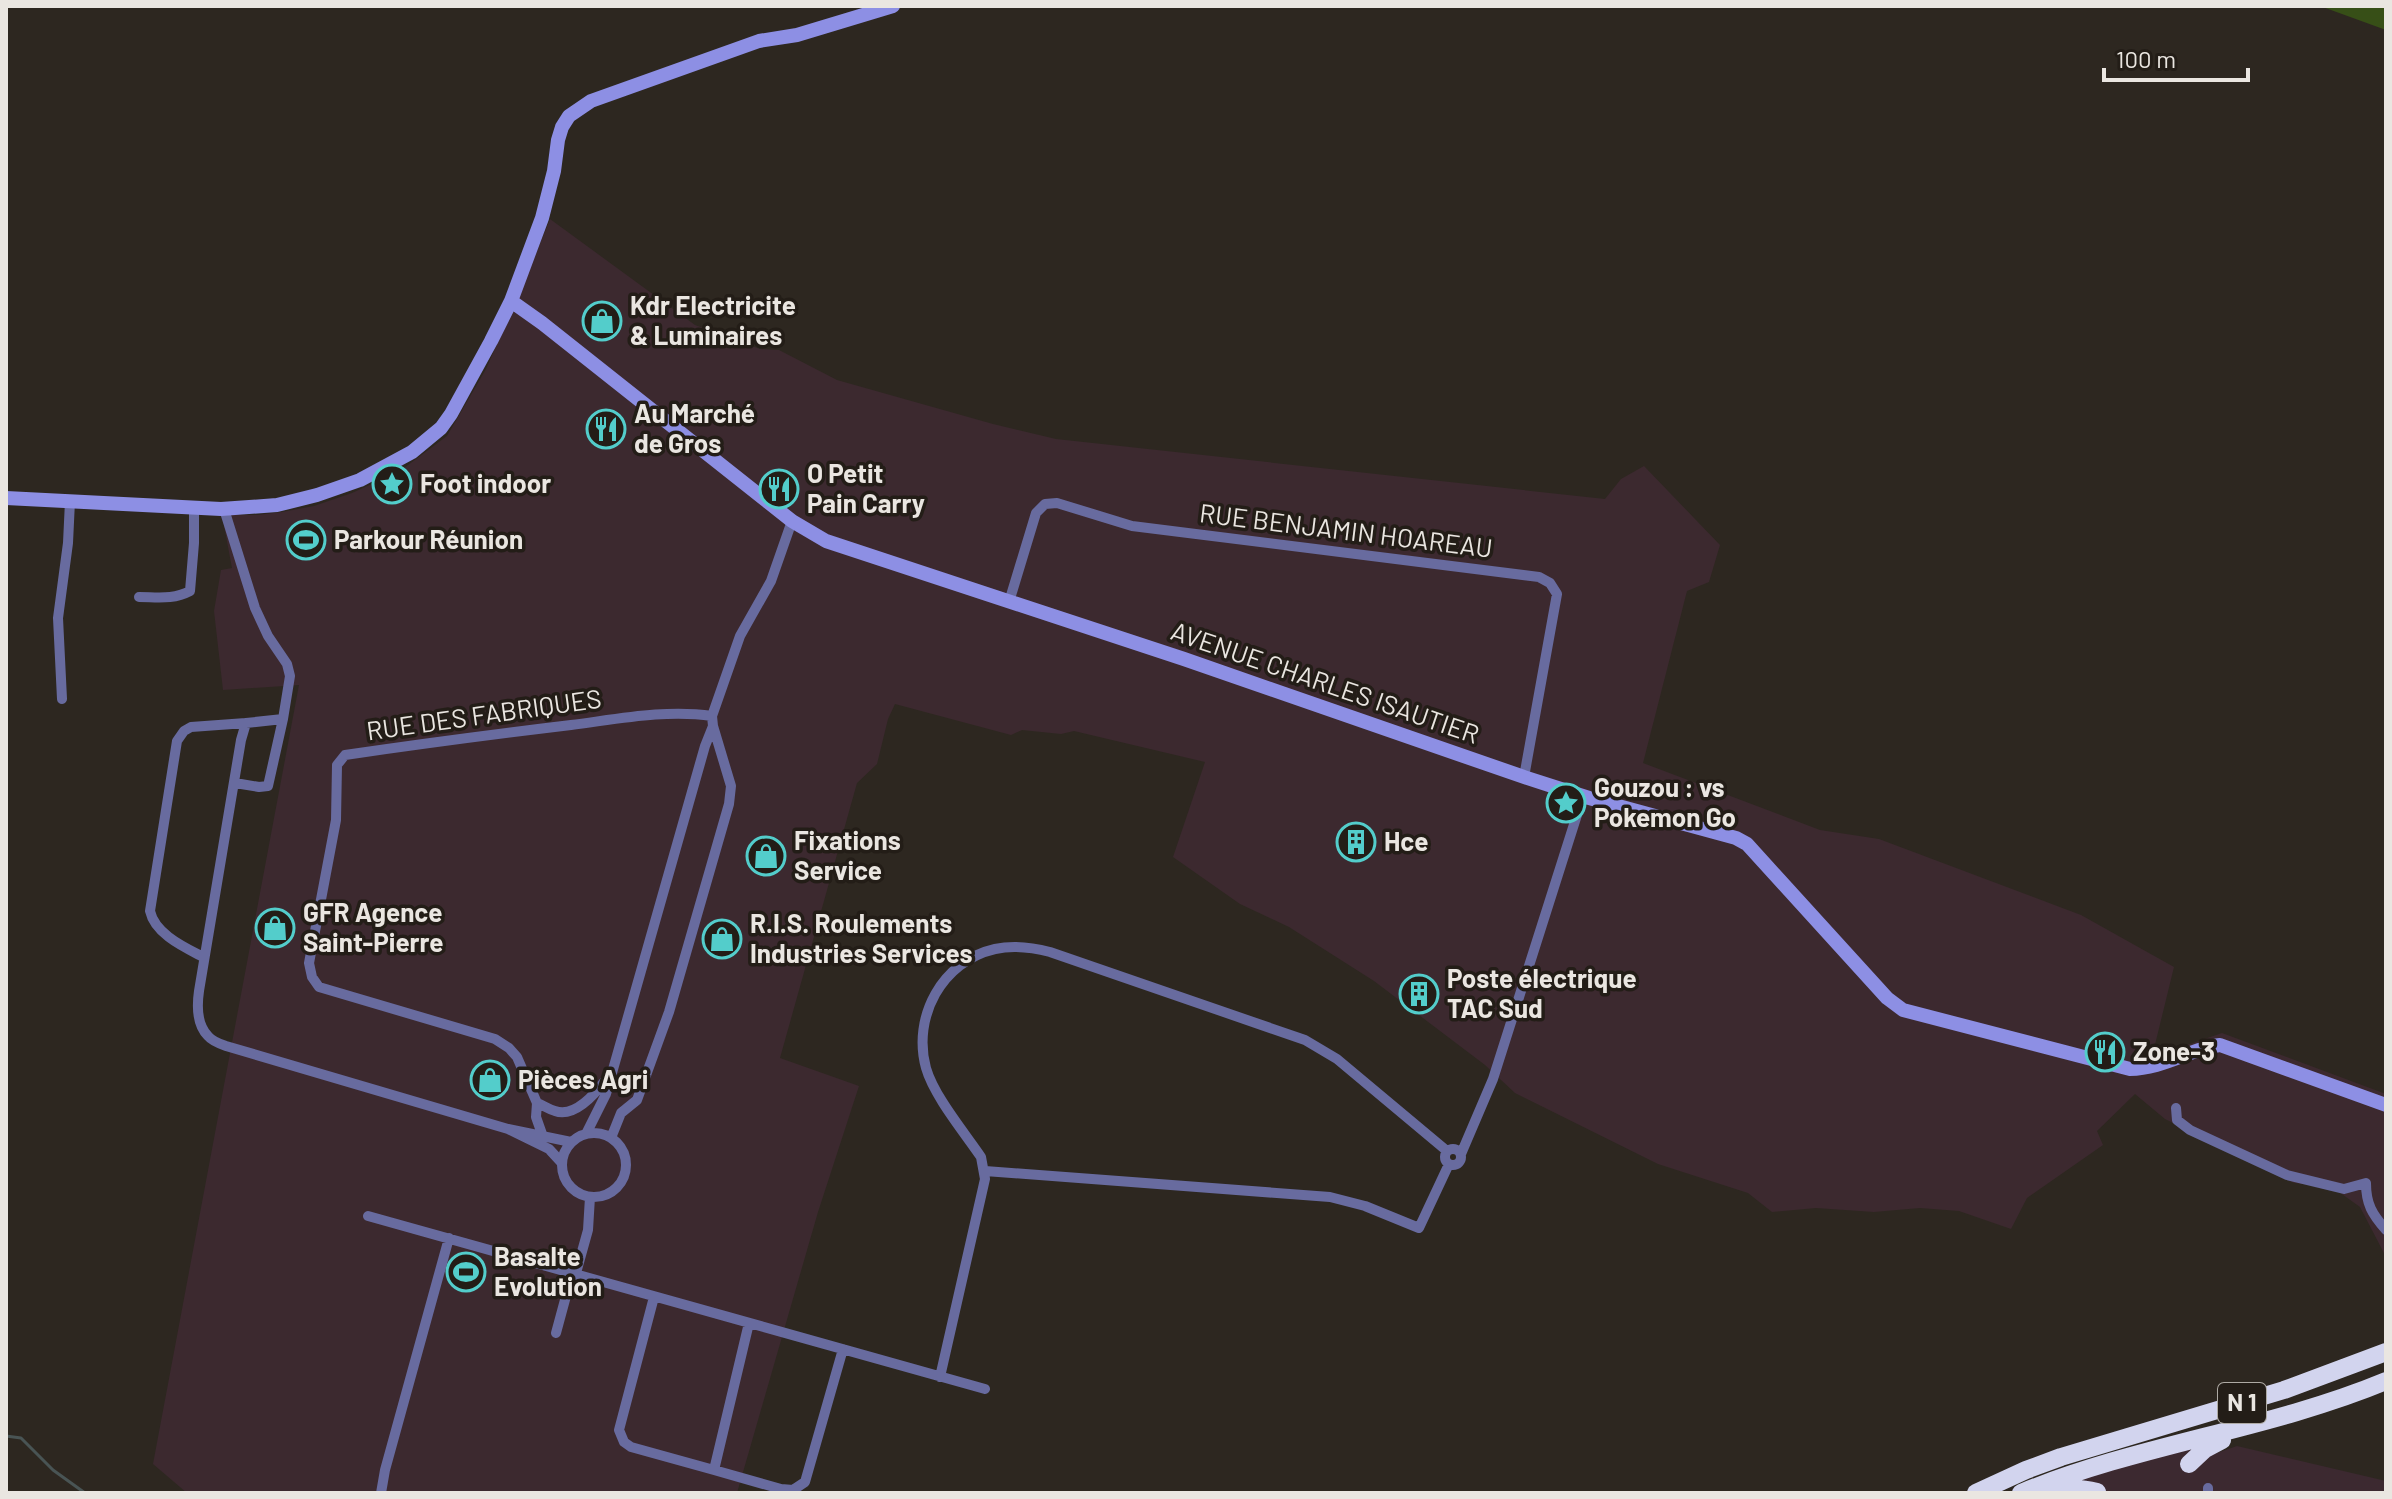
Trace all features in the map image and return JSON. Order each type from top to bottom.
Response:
[{"type":"highway","name":"N 1","points":[[1976,1493],[2061,1457],[2284,1390],[2386,1352]]},
{"type":"highway","name":"N 1","points":[[2021,1493],[2076,1472],[2318,1406],[2386,1381]]},
{"type":"highway","points":[[2189,1464],[2205,1449],[2253,1425]]},
{"type":"highway","points":[[2046,1493],[2066,1488],[2097,1492]]},
{"type":"street","points":[[6,498],[224,509],[277,505],[360,480],[412,452],[441,428],[451,414],[511,301],[542,218],[558,140],[569,116],[591,101],[759,41],[797,35],[893,6]]},
{"type":"street","name":"AVENUE CHARLES ISAUTIER","points":[[511,301],[792,521],[826,541],[1184,659],[1524,777],[1736,838],[1747,844],[1887,998],[1903,1010],[2130,1069],[2158,1066],[2209,1046],[2220,1045],[2386,1105]]},
{"type":"street","points":[[62,699],[58,618],[70,501]]},
{"type":"street","name":"RUE BENJAMIN HOAREAU","points":[[1009,602],[1036,513],[1045,504],[1057,503],[1132,526],[1539,577],[1550,583],[1557,594],[1524,777]]},
{"type":"street","points":[[139,597],[170,598],[190,591],[194,508]]},
{"type":"street","points":[[224,509],[255,608],[268,636],[287,664],[290,676],[268,786],[235,783]]},
{"type":"street","points":[[586,1134],[606,1094],[712,721],[740,636],[771,581],[792,521]]},
{"type":"street","name":"RUE DES FABRIQUES","points":[[542,1134],[536,1117],[537,1103],[517,1057],[509,1048],[495,1039],[319,987],[312,977],[309,963],[336,820],[339,760],[345,755],[427,743],[647,715],[685,713],[712,721]]},
{"type":"street","points":[[203,957],[167,935],[155,924],[150,911],[177,741],[191,727],[283,719]]},
{"type":"street","points":[[611,1138],[621,1113],[637,1100],[663,1027],[729,804],[731,786],[712,721]]},
{"type":"street","points":[[246,723],[203,957],[197,1005],[204,1031],[214,1040],[237,1050],[508,1129],[571,1142]]},
{"type":"street","points":[[1449,1164],[1459,1164],[1474,1120],[1493,1079],[1583,796]]},
{"type":"street","points":[[940,1377],[985,1171],[981,1157],[930,1081],[922,1043],[924,1021],[939,986],[958,967],[981,953],[1015,947],[1050,952],[1305,1040],[1337,1059],[1448,1150],[1457,1150],[1461,1154]]},
{"type":"street","points":[[537,1103],[557,1112],[571,1111],[599,1089],[612,1069]]},
{"type":"street","points":[[2176,1108],[2177,1120],[2190,1130],[2287,1175],[2344,1189],[2366,1183],[2366,1201],[2386,1230]]},
{"type":"street","points":[[1449,1164],[1445,1158],[1448,1150],[1474,1120]]},
{"type":"street","points":[[508,1129],[549,1149],[561,1162],[567,1183],[577,1193],[590,1197],[610,1193],[623,1179],[626,1159],[621,1147],[599,1133],[586,1134],[571,1142],[561,1162]]},
{"type":"street","points":[[985,1171],[1330,1197],[1365,1206],[1419,1228],[1449,1164]]},
{"type":"street","points":[[556,1333],[588,1230],[590,1197]]},
{"type":"street","points":[[368,1216],[985,1389]]},
{"type":"street","points":[[381,1493],[449,1238]]},
{"type":"street","points":[[654,1297],[619,1430],[624,1442],[631,1447],[781,1489],[793,1490],[805,1482],[843,1349]]},
{"type":"street","points":[[714,1470],[749,1323]]},
{"type":"shaded area","points":[[550,219],[695,325],[760,349],[779,350],[837,380],[1056,439],[1605,499],[1621,479],[1644,466],[1720,545],[1709,582],[1687,591],[1643,763],[1820,830],[1879,839],[2081,915],[2174,967],[2152,1057],[2222,1033],[2386,1094],[2386,1257],[2360,1207],[2332,1187],[2294,1183],[2165,1119],[2135,1094],[2097,1131],[2103,1145],[2027,1198],[2011,1229],[1959,1211],[1920,1208],[1874,1212],[1816,1208],[1772,1212],[1748,1193],[1658,1164],[1515,1093],[1485,1065],[1374,981],[1289,927],[1240,904],[1173,857],[1205,762],[1074,731],[1061,734],[1022,730],[1011,735],[895,704],[877,764],[857,783],[780,1058],[859,1086],[818,1212],[737,1493],[187,1493],[153,1464],[299,685],[223,690],[214,611],[221,570],[232,568],[222,515],[282,512],[314,506],[352,493],[400,471],[447,436],[486,369]]},
{"type":"shaded area","points":[[2237,1446],[2386,1481],[2386,1493],[2052,1493],[2076,1479],[2192,1447],[2205,1457]]},
{"type":"green space","points":[[2320,6],[2386,6],[2386,30]]},
{"type":"waterway","points":[[6,1436],[21,1438],[53,1470],[85,1493]]},
{"type":"place","name":"Kdr Electricite & Luminaires","points":[[602,321]]},
{"type":"place","name":"Au Marché de Gros","points":[[606,429]]},
{"type":"place","name":"Foot indoor","points":[[392,484]]},
{"type":"place","name":"O Petit Pain Carry","points":[[779,489]]},
{"type":"place","name":"Parkour Réunion","points":[[306,540]]},
{"type":"place","name":"Gouzou : vs Pokemon Go","points":[[1566,803]]},
{"type":"place","name":"Hce","points":[[1356,842]]},
{"type":"place","name":"Fixations Service","points":[[766,856]]},
{"type":"place","name":"GFR Agence Saint-Pierre","points":[[275,928]]},
{"type":"place","name":"R.I.S. Roulements Industries Services","points":[[722,939]]},
{"type":"place","name":"Poste électrique TAC Sud","points":[[1419,994]]},
{"type":"place","name":"Zone-3","points":[[2105,1052]]},
{"type":"place","name":"Pièces Agri","points":[[490,1080]]},
{"type":"place","name":"Basalte Evolution","points":[[466,1272]]}]
